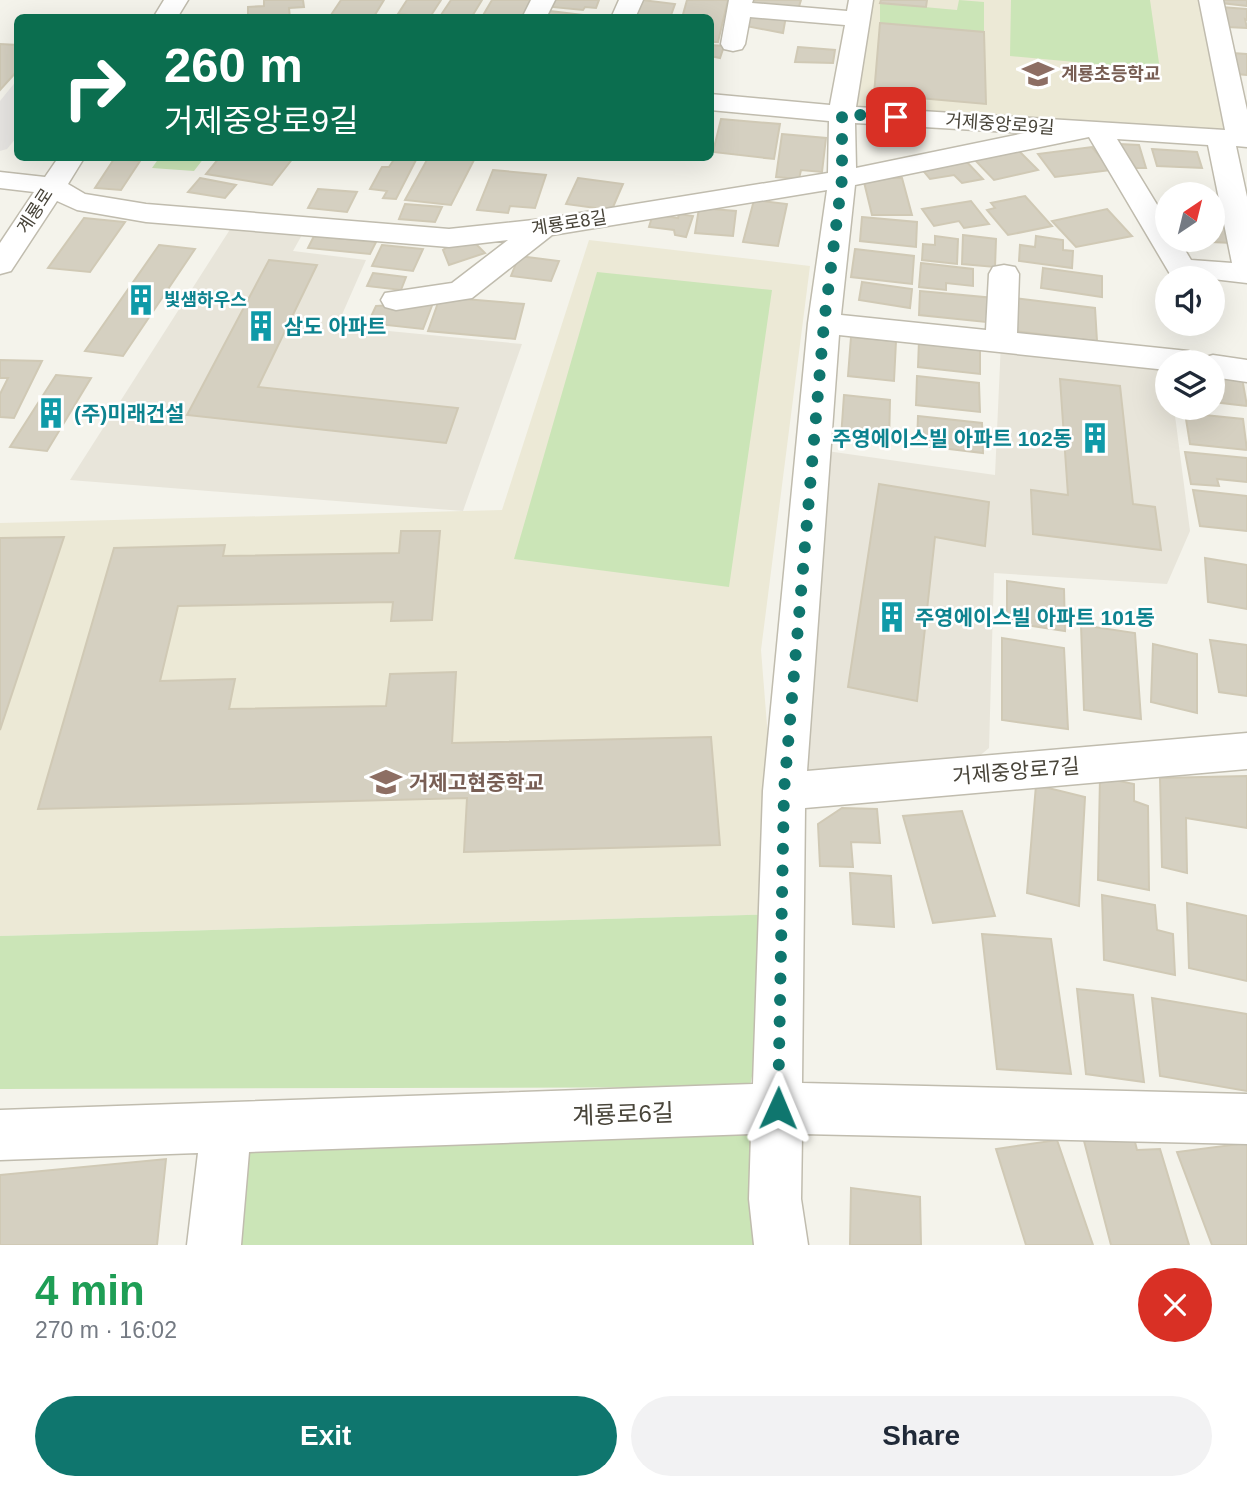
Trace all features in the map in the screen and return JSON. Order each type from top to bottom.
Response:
[{"type":"street","points":[[1211,0],[1236,138],[1247,263]]},
{"type":"street","points":[[733,44],[740,5],[860,10],[842,114],[842,179],[824,323],[784,791],[775,1199],[781,1245]]},
{"type":"street","points":[[1218,34],[1247,36]]},
{"type":"street","name":"거제중앙로9길","points":[[714,102],[842,114],[1236,138]]},
{"type":"street","points":[[1091,129],[1181,268],[1247,274]]},
{"type":"street","name":"계룡로8길","points":[[52,186],[77,201],[146,213],[449,238],[543,228],[842,179],[1091,129]]},
{"type":"street","name":"계룡로","points":[[0,265],[69,161]]},
{"type":"street","points":[[0,180],[52,186]]},
{"type":"street","points":[[396,300],[461,290],[543,228]]},
{"type":"street","points":[[1001,342],[1004,274]]},
{"type":"street","points":[[824,323],[1155,358]]},
{"type":"street","points":[[1225,367],[1247,370]]},
{"type":"street","name":"거제중앙로7길","points":[[784,791],[1247,751]]},
{"type":"street","name":"계룡로6길","points":[[0,1135],[778,1108],[1247,1119]]},
{"type":"street","points":[[214,1245],[226,1127]]},
{"type":"shaded area","name":"계룡초등학교","points":[[861,0],[1211,0],[1240,139],[842,114]]},
{"type":"shaded area","points":[[14,84],[14,141],[7,149],[0,151],[0,101]]},
{"type":"shaded area","name":"삼도 아파트","points":[[236,220],[307,226],[293,251],[366,260],[337,326],[522,344],[463,511],[70,480]]},
{"type":"shaded area","name":"거제고현중학교","points":[[589,240],[810,266],[761,650],[782,914],[0,936],[0,523],[502,510]]},
{"type":"shaded area","points":[[1001,342],[1155,358],[1155,420],[1176,420],[1190,531],[1167,584],[994,573],[989,748],[955,776],[784,791],[813,449],[995,475]]},
{"type":"green space","points":[[959,0],[984,2],[984,32],[880,23],[880,3],[957,10]]},
{"type":"green space","points":[[1011,0],[1150,0],[1160,70],[1010,56]]},
{"type":"green space","points":[[157,161],[202,161],[194,171],[152,168]]},
{"type":"green space","points":[[597,272],[772,290],[729,587],[514,559]]},
{"type":"green space","points":[[782,914],[750,1087],[0,1089],[0,936]]},
{"type":"green space","points":[[778,1108],[781,1245],[214,1245],[226,1127]]},
{"type":"building","points":[[264,0],[303,0],[304,7],[289,8],[290,14],[248,14],[248,7],[264,6]]},
{"type":"building","points":[[341,0],[384,0],[375,14],[332,14]]},
{"type":"building","points":[[407,0],[441,0],[432,14],[398,14]]},
{"type":"building","points":[[451,0],[482,0],[473,14],[442,14]]},
{"type":"building","points":[[492,0],[536,0],[528,14],[484,14]]},
{"type":"building","points":[[548,0],[599,0],[596,8],[585,7],[583,10],[552,7],[554,2]]},
{"type":"building","points":[[642,0],[675,4],[671,14],[637,14]]},
{"type":"building","points":[[687,0],[728,0],[718,42],[714,42],[714,14],[683,14]]},
{"type":"building","points":[[753,0],[801,0],[798,10],[751,5]]},
{"type":"building","points":[[881,0],[927,0],[926,7],[880,3]]},
{"type":"building","points":[[1220,0],[1247,0],[1247,6],[1221,3]]},
{"type":"building","points":[[1221,7],[1247,9],[1247,28],[1227,27]]},
{"type":"building","points":[[550,11],[576,14],[548,14]]},
{"type":"building","points":[[748,14],[786,16],[783,33],[746,26]]},
{"type":"building","points":[[880,23],[984,32],[986,104],[874,94]]},
{"type":"building","points":[[0,44],[14,45],[14,74],[0,90]]},
{"type":"building","points":[[714,45],[724,46],[720,58],[714,57]]},
{"type":"building","points":[[798,47],[835,50],[833,63],[795,62]]},
{"type":"building","points":[[1232,53],[1247,54],[1247,75],[1236,74]]},
{"type":"building","points":[[721,119],[780,124],[774,159],[714,152]]},
{"type":"building","points":[[782,134],[826,138],[822,172],[801,170],[799,179],[776,177]]},
{"type":"building","points":[[1119,144],[1139,145],[1146,168],[1136,168]]},
{"type":"building","points":[[1092,147],[1111,170],[1055,177],[1038,154]]},
{"type":"building","points":[[1152,149],[1197,152],[1202,168],[1157,166]]},
{"type":"building","points":[[1018,150],[1038,170],[994,180],[975,160]]},
{"type":"building","points":[[964,159],[983,179],[962,183],[954,175],[930,179],[920,167]]},
{"type":"building","points":[[113,161],[140,161],[121,190],[95,188]]},
{"type":"building","points":[[217,161],[291,161],[272,185],[206,174]]},
{"type":"building","points":[[393,161],[415,161],[396,199],[383,198],[387,191],[370,189],[382,167],[389,167]]},
{"type":"building","points":[[426,161],[473,161],[451,205],[405,200]]},
{"type":"building","points":[[493,170],[546,175],[535,208],[510,206],[508,213],[477,210]]},
{"type":"building","points":[[200,178],[236,185],[225,198],[188,192]]},
{"type":"building","points":[[578,178],[623,184],[613,207],[603,209],[566,204]]},
{"type":"building","points":[[863,178],[902,178],[912,215],[872,215]]},
{"type":"building","points":[[318,189],[357,192],[347,212],[308,208]]},
{"type":"building","points":[[1025,196],[1052,226],[1008,235],[987,210],[995,208],[991,203]]},
{"type":"building","points":[[754,200],[787,204],[778,246],[743,242]]},
{"type":"building","points":[[971,201],[989,224],[964,228],[959,221],[934,226],[922,209]]},
{"type":"building","points":[[405,204],[442,207],[435,222],[399,219]]},
{"type":"building","points":[[699,208],[736,211],[733,236],[695,233]]},
{"type":"building","points":[[1107,209],[1132,236],[1076,247],[1052,221]]},
{"type":"building","points":[[653,214],[678,218],[679,214],[693,216],[686,237],[675,235],[674,230],[649,227]]},
{"type":"building","points":[[862,217],[917,222],[916,247],[860,241]]},
{"type":"building","points":[[84,218],[125,222],[90,272],[48,268]]},
{"type":"building","points":[[1225,225],[1226,225],[1232,243],[1225,243]]},
{"type":"building","points":[[963,235],[996,239],[995,267],[962,264]]},
{"type":"building","points":[[314,236],[376,242],[370,254],[308,248]]},
{"type":"building","points":[[935,236],[958,239],[957,264],[922,260],[923,244],[935,245]]},
{"type":"building","points":[[1036,236],[1063,240],[1063,250],[1073,251],[1072,268],[1019,261],[1020,245],[1035,247]]},
{"type":"building","points":[[455,242],[474,242],[485,253],[449,265],[443,250]]},
{"type":"building","name":"빛샘하우스","points":[[159,245],[195,249],[123,356],[85,351]]},
{"type":"building","points":[[382,245],[423,249],[413,271],[372,266]]},
{"type":"building","points":[[855,249],[914,256],[912,284],[851,277]]},
{"type":"building","points":[[519,256],[559,261],[551,281],[511,276]]},
{"type":"building","name":"삼도 아파트","points":[[269,260],[317,265],[258,387],[458,408],[446,443],[187,415]]},
{"type":"building","points":[[921,263],[973,269],[973,286],[946,283],[946,290],[919,287]]},
{"type":"building","points":[[1043,268],[1102,276],[1102,297],[1041,288]]},
{"type":"building","points":[[373,273],[406,277],[401,290],[367,286]]},
{"type":"building","points":[[862,282],[912,289],[910,308],[859,300]]},
{"type":"building","points":[[920,291],[994,298],[986,322],[919,315]]},
{"type":"building","points":[[440,297],[524,304],[515,339],[428,331]]},
{"type":"building","points":[[1013,298],[1095,308],[1097,341],[1013,331]]},
{"type":"building","points":[[433,303],[423,329],[368,323],[376,306]]},
{"type":"building","points":[[851,337],[896,341],[894,381],[848,376]]},
{"type":"building","points":[[919,340],[980,347],[980,374],[918,367]]},
{"type":"building","points":[[0,360],[42,361],[14,418],[0,417],[0,394],[8,378],[0,378]]},
{"type":"building","points":[[1225,370],[1241,372],[1247,406],[1225,403]]},
{"type":"building","name":"(주)미래건설","points":[[56,375],[91,378],[47,451],[10,447]]},
{"type":"building","points":[[917,376],[979,383],[980,412],[916,405]]},
{"type":"building","name":"주영에이스빌 아파트 102동","points":[[1060,379],[1120,386],[1133,504],[1155,507],[1161,550],[1033,534],[1031,490],[1068,495]]},
{"type":"building","points":[[844,395],[890,400],[889,443],[841,438]]},
{"type":"building","points":[[918,416],[982,423],[983,453],[917,445]]},
{"type":"building","points":[[1225,417],[1243,419],[1247,450],[1190,444],[1186,420],[1225,420]]},
{"type":"building","points":[[1185,452],[1247,458],[1247,482],[1217,479],[1219,486],[1191,484]]},
{"type":"building","name":"주영에이스빌 아파트 101동","points":[[879,484],[989,502],[985,546],[935,537],[917,701],[848,687]]},
{"type":"building","points":[[1193,490],[1247,496],[1247,531],[1200,526]]},
{"type":"building","points":[[401,531],[440,531],[432,620],[391,621],[393,602],[178,606],[160,681],[235,679],[229,709],[386,706],[390,674],[456,672],[452,743],[711,737],[720,845],[464,852],[467,798],[38,809],[114,548],[225,545],[223,556],[399,553]]},
{"type":"building","points":[[64,537],[0,730],[0,538]]},
{"type":"building","points":[[1205,558],[1247,565],[1247,609],[1208,602]]},
{"type":"building","points":[[1007,581],[1064,589],[1065,631],[1007,622]]},
{"type":"building","points":[[1081,625],[1135,633],[1141,719],[1084,710]]},
{"type":"building","points":[[1002,638],[1064,648],[1068,729],[1002,720]]},
{"type":"building","points":[[1210,640],[1247,645],[1247,696],[1219,692]]},
{"type":"building","points":[[1153,644],[1197,654],[1197,713],[1151,702]]},
{"type":"building","points":[[1247,776],[1247,828],[1186,818],[1187,873],[1162,867],[1160,778]]},
{"type":"building","points":[[1100,777],[1134,784],[1134,801],[1148,806],[1149,890],[1098,880]]},
{"type":"building","points":[[1036,785],[1085,797],[1079,906],[1027,893]]},
{"type":"building","points":[[842,808],[877,809],[880,843],[851,842],[853,867],[820,866],[818,824]]},
{"type":"building","points":[[962,811],[995,916],[933,923],[903,816]]},
{"type":"building","points":[[850,873],[891,876],[894,927],[853,924]]},
{"type":"building","points":[[1102,895],[1155,905],[1157,930],[1173,934],[1175,975],[1104,960]]},
{"type":"building","points":[[1187,903],[1247,916],[1247,981],[1189,968]]},
{"type":"building","points":[[982,934],[1051,939],[1071,1074],[997,1069]]},
{"type":"building","points":[[1077,989],[1133,995],[1144,1082],[1086,1074]]},
{"type":"building","points":[[1152,998],[1247,1014],[1247,1091],[1160,1076]]},
{"type":"building","points":[[1134,1138],[1137,1150],[1160,1149],[1189,1245],[1111,1245],[1084,1141]]},
{"type":"building","points":[[1057,1140],[1093,1245],[1026,1245],[996,1149]]},
{"type":"building","points":[[1247,1143],[1247,1245],[1212,1245],[1177,1152]]},
{"type":"building","points":[[166,1159],[157,1245],[0,1245],[0,1175]]},
{"type":"building","points":[[851,1188],[920,1197],[921,1245],[850,1245]]},
{"type":"place","name":"계룡초등학교","points":[[1038,74]]},
{"type":"place","name":"빛샘하우스","points":[[141,300]]},
{"type":"place","name":"삼도 아파트","points":[[261,326]]},
{"type":"place","name":"(주)미래건설","points":[[51,413]]},
{"type":"place","name":"주영에이스빌 아파트 102동","points":[[1095,438]]},
{"type":"place","name":"주영에이스빌 아파트 101동","points":[[892,617]]},
{"type":"place","name":"거제고현중학교","points":[[386,782]]},
{"type":"route","points":[[778,1108],[784,791],[824,323],[842,179],[842,114],[896,117]]}]
